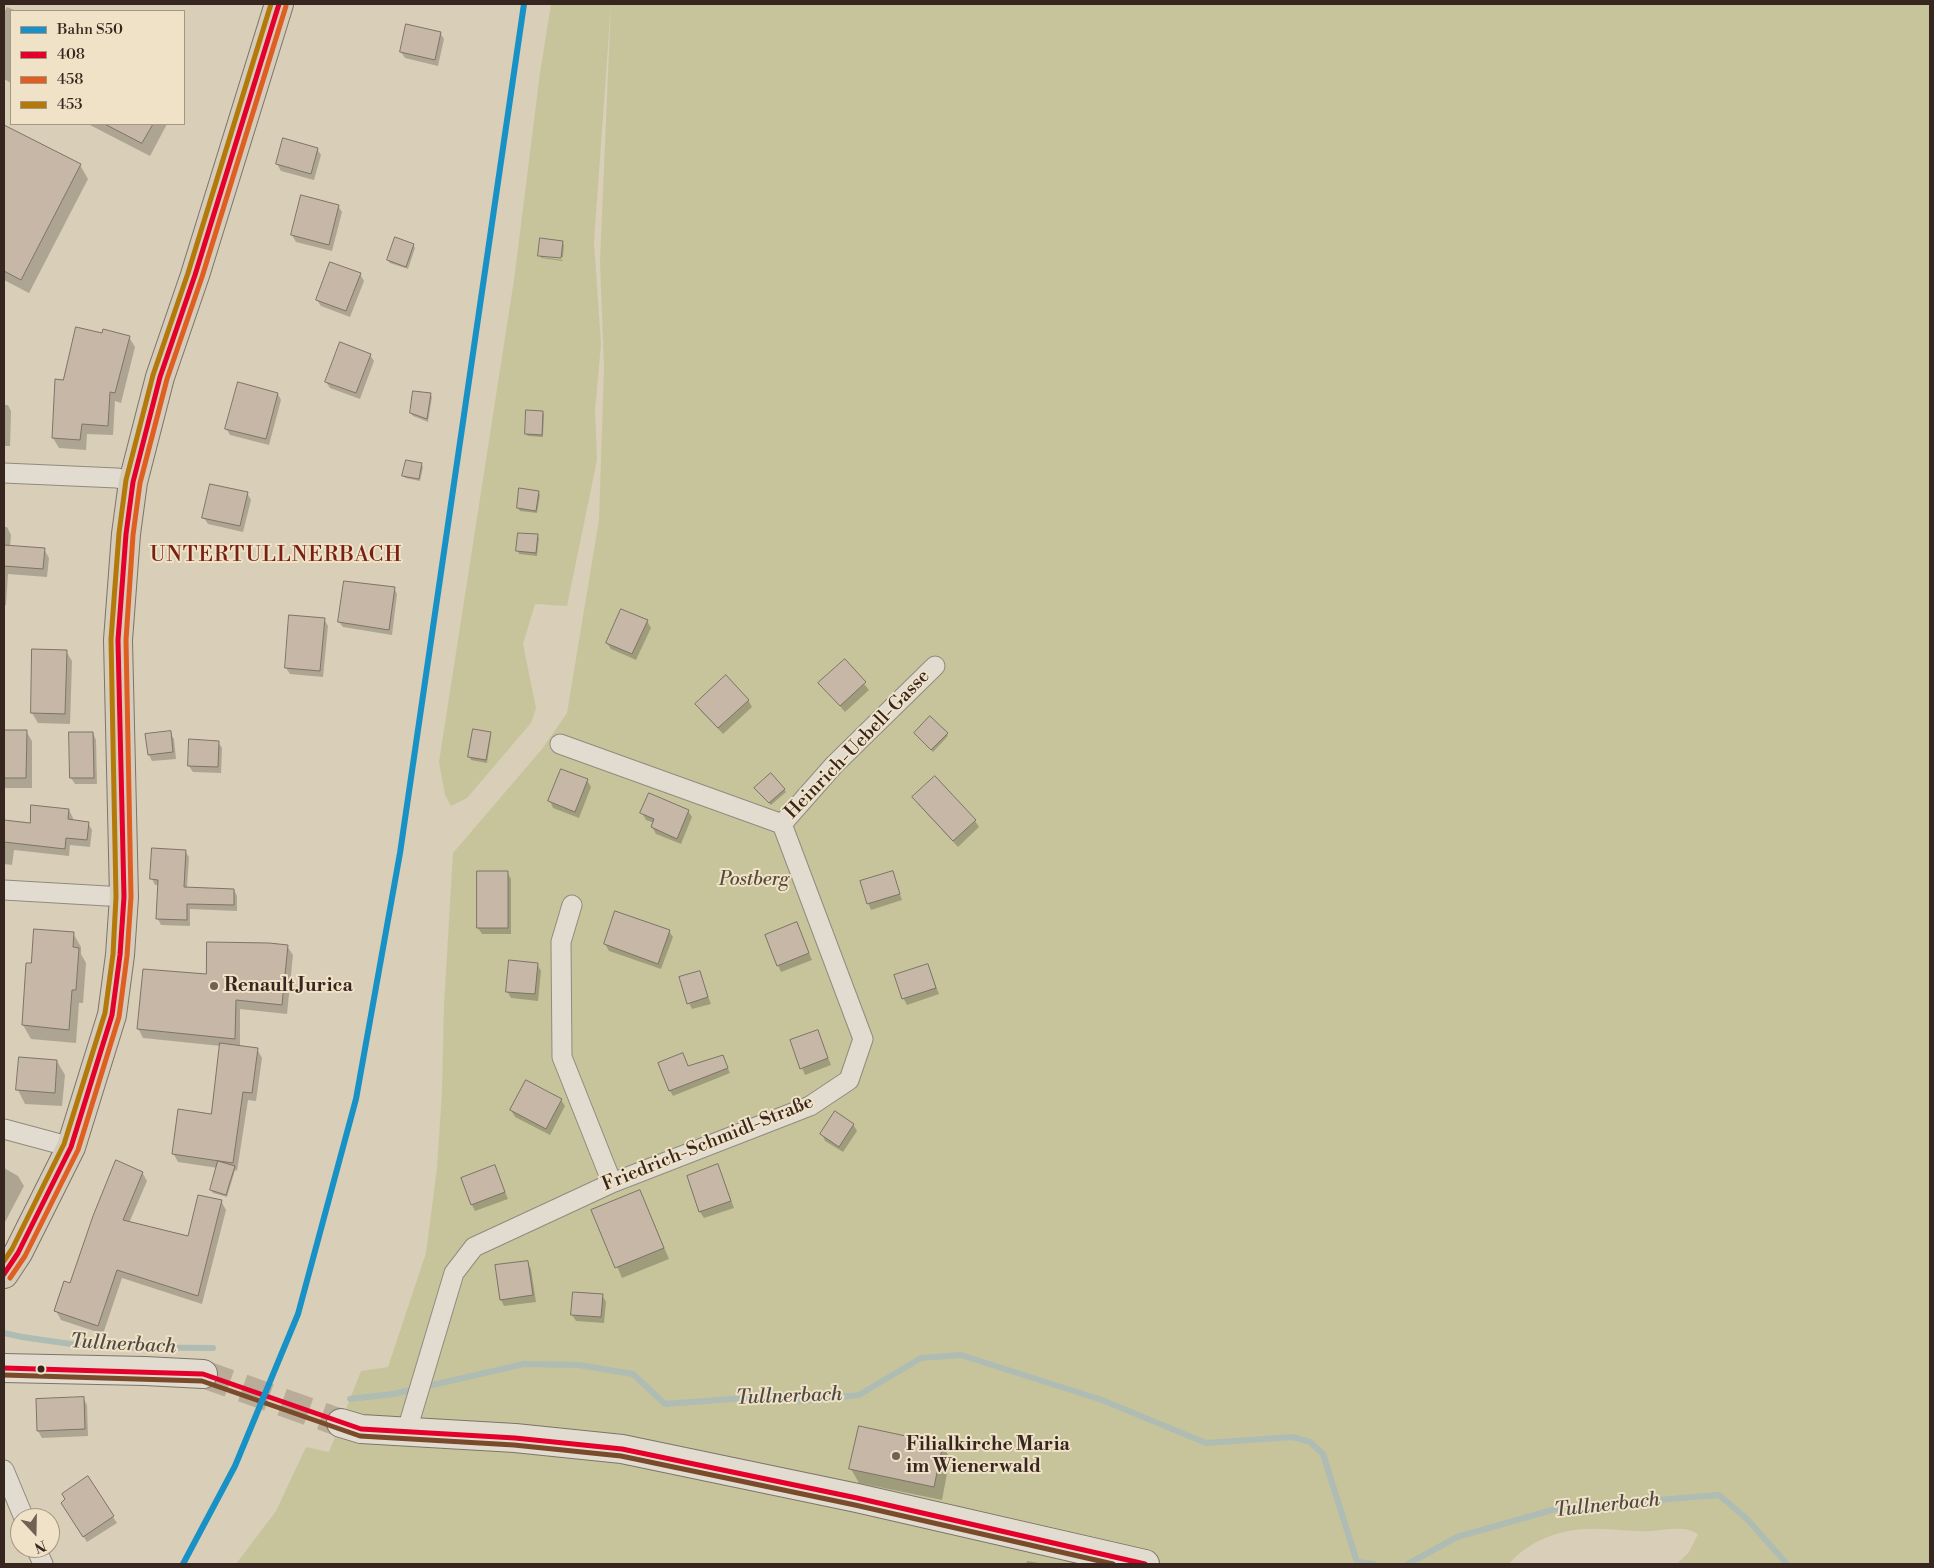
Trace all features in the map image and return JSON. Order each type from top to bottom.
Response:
[{"type":"main road","points":[[4,1274],[18,1253],[71,1147],[112,1015],[120,955],[124,897],[118,640],[126,534],[133,482],[160,377],[195,275],[279,4]]},
{"type":"street","points":[[4,473],[117,478],[133,482]]},
{"type":"street","name":"Heinrich-Uebell-Gasse","points":[[782,824],[834,766],[934,666]]},
{"type":"street","points":[[560,744],[782,824]]},
{"type":"street","name":"Friedrich-Schmidl-Straße","points":[[410,1421],[454,1273],[474,1247],[612,1183],[810,1106],[849,1080],[862,1039],[782,824]]},
{"type":"street","points":[[4,890],[124,897]]},
{"type":"street","points":[[572,906],[561,942],[562,1057],[612,1183]]},
{"type":"street","points":[[4,1129],[71,1147]]},
{"type":"street","points":[[4,1368],[203,1374]]},
{"type":"street","points":[[340,1423],[361,1428],[410,1421],[514,1438],[622,1449],[858,1498],[1146,1564]]},
{"type":"street","points":[[4,1470],[20,1508]]},
{"type":"green space","points":[[551,4],[611,4],[594,242],[601,344],[595,411],[597,460],[567,606],[535,604],[523,644],[536,708],[531,723],[467,798],[451,806],[445,795],[439,762],[514,280],[540,73]]},
{"type":"green space","name":"Postberg","points":[[611,4],[1930,4],[1930,1564],[1677,1564],[1689,1552],[1698,1534],[1693,1531],[1675,1529],[1644,1531],[1587,1529],[1574,1530],[1538,1541],[1509,1564],[236,1564],[276,1511],[306,1447],[329,1452],[361,1371],[388,1367],[426,1253],[437,1168],[453,853],[542,749],[567,713],[599,520],[604,368],[600,261]]},
{"type":"building","points":[[406,24],[441,32],[435,60],[400,52]]},
{"type":"building","points":[[4,125],[81,164],[21,280],[4,271]]},
{"type":"building","points":[[107,125],[152,125],[142,143]]},
{"type":"building","points":[[283,138],[318,148],[311,174],[276,164]]},
{"type":"building","points":[[301,195],[339,205],[329,245],[291,235]]},
{"type":"building","points":[[395,237],[414,244],[406,267],[387,260]]},
{"type":"building","points":[[540,238],[563,241],[561,258],[538,256]]},
{"type":"building","points":[[330,262],[361,273],[346,311],[316,300]]},
{"type":"building","points":[[76,327],[102,333],[103,329],[130,336],[115,393],[110,392],[108,426],[82,424],[80,440],[52,438],[55,379],[63,380]]},
{"type":"building","points":[[340,342],[371,354],[356,393],[325,382]]},
{"type":"building","points":[[238,382],[278,393],[266,439],[225,429]]},
{"type":"building","points":[[413,391],[431,393],[427,419],[410,413]]},
{"type":"building","points":[[526,410],[543,411],[542,435],[525,434]]},
{"type":"building","points":[[406,460],[422,463],[419,479],[402,476]]},
{"type":"building","points":[[210,484],[248,492],[240,526],[202,518]]},
{"type":"building","points":[[519,488],[539,491],[536,511],[517,508]]},
{"type":"building","points":[[518,533],[538,534],[536,553],[516,551]]},
{"type":"building","points":[[4,545],[45,548],[43,569],[4,566]]},
{"type":"building","points":[[344,581],[395,587],[389,630],[338,622]]},
{"type":"building","points":[[621,609],[648,620],[632,654],[606,643]]},
{"type":"building","points":[[289,615],[325,618],[320,671],[285,668]]},
{"type":"building","points":[[32,649],[67,650],[65,714],[31,713]]},
{"type":"building","points":[[845,659],[866,682],[840,706],[818,683]]},
{"type":"building","points":[[726,675],[749,700],[718,728],[695,704]]},
{"type":"building","points":[[930,716],[948,733],[931,750],[914,733]]},
{"type":"building","points":[[473,729],[491,732],[486,760],[468,757]]},
{"type":"building","points":[[4,730],[27,730],[26,778],[4,778]]},
{"type":"building","points":[[171,731],[173,752],[148,755],[145,734]]},
{"type":"building","points":[[69,732],[93,732],[94,778],[70,778]]},
{"type":"building","points":[[189,739],[219,741],[218,767],[188,766]]},
{"type":"building","points":[[561,769],[588,779],[575,812],[548,801]]},
{"type":"building","points":[[771,773],[785,789],[769,803],[754,788]]},
{"type":"building","points":[[935,776],[976,820],[953,841],[912,797]]},
{"type":"building","points":[[649,793],[689,810],[677,839],[651,827],[654,819],[640,813]]},
{"type":"building","points":[[31,805],[69,809],[68,819],[89,822],[87,840],[66,838],[65,849],[4,842],[4,820],[30,823]]},
{"type":"building","points":[[152,848],[186,850],[184,887],[234,889],[234,905],[187,904],[187,920],[156,919],[158,880],[150,879]]},
{"type":"building","points":[[477,871],[508,871],[508,928],[477,928]]},
{"type":"building","points":[[893,871],[900,894],[867,904],[860,881]]},
{"type":"building","points":[[615,911],[670,930],[658,964],[604,944]]},
{"type":"building","points":[[797,922],[809,953],[777,966],[765,935]]},
{"type":"building","points":[[34,929],[74,932],[73,947],[79,948],[76,990],[72,990],[69,1030],[22,1025],[26,963],[31,963]]},
{"type":"building","points":[[207,942],[288,945],[282,1005],[236,1000],[235,1039],[137,1029],[143,969],[206,974]]},
{"type":"building","points":[[509,960],[538,963],[535,994],[506,992]]},
{"type":"building","points":[[928,964],[936,988],[902,999],[894,975]]},
{"type":"building","points":[[700,971],[708,997],[687,1004],[679,977]]},
{"type":"building","points":[[818,1030],[828,1058],[800,1069],[790,1040]]},
{"type":"building","points":[[220,1043],[258,1048],[252,1093],[243,1092],[233,1163],[172,1154],[178,1109],[211,1114]]},
{"type":"building","points":[[683,1053],[688,1066],[723,1055],[728,1068],[669,1091],[658,1063]]},
{"type":"building","points":[[19,1057],[57,1060],[55,1093],[16,1090]]},
{"type":"building","points":[[526,1080],[562,1099],[546,1129],[510,1110]]},
{"type":"building","points":[[835,1111],[854,1124],[839,1147],[820,1134]]},
{"type":"building","points":[[116,1160],[143,1172],[123,1220],[188,1236],[198,1195],[222,1200],[198,1296],[117,1270],[98,1326],[54,1311],[64,1281],[70,1283],[93,1216]]},
{"type":"building","points":[[218,1161],[235,1166],[226,1195],[210,1190]]},
{"type":"building","points":[[718,1164],[731,1201],[699,1212],[687,1176]]},
{"type":"building","points":[[495,1165],[505,1192],[471,1205],[461,1178]]},
{"type":"building","points":[[640,1190],[664,1248],[615,1268],[591,1210]]},
{"type":"building","points":[[528,1261],[533,1295],[500,1300],[495,1265]]},
{"type":"building","points":[[573,1292],[603,1294],[601,1317],[571,1315]]},
{"type":"building","points":[[84,1397],[85,1429],[37,1431],[36,1399]]},
{"type":"building","name":"Filialkirche Maria im Wienerwald","points":[[859,1426],[943,1444],[934,1487],[849,1469]]},
{"type":"building","points":[[88,1476],[114,1516],[83,1537],[61,1503],[65,1499],[62,1494]]},
{"type":"waterway","name":"Tullnerbach","points":[[4,1333],[92,1347],[213,1348]]},
{"type":"waterway","name":"Tullnerbach","points":[[350,1399],[393,1394],[524,1364],[579,1365],[633,1374],[665,1404],[758,1397],[802,1401],[859,1395],[921,1358],[961,1355],[1102,1400],[1206,1443],[1293,1437],[1310,1442],[1323,1454],[1357,1562],[1374,1564]]},
{"type":"waterway","name":"Tullnerbach","points":[[1408,1564],[1457,1537],[1559,1508],[1719,1495],[1747,1519],[1787,1564]]},
{"type":"tunnel","points":[[203,1374],[341,1423]]},
{"type":"rail line","name":"S50","points":[[183,1564],[235,1466],[298,1314],[356,1099],[400,853],[524,4]]},
{"type":"transit line","name":"453","points":[[4,1261],[12,1249],[64,1144],[105,1013],[113,954],[116,897],[111,639],[119,533],[126,480],[153,375],[188,273],[271,4]]},
{"type":"transit line","name":"408","points":[[4,1274],[18,1253],[71,1147],[112,1015],[120,955],[124,897],[118,640],[126,534],[133,482],[160,377],[195,275],[279,4]]},
{"type":"transit line","name":"458","points":[[10,1278],[25,1256],[78,1150],[119,1017],[127,956],[131,897],[126,640],[133,535],[140,483],[167,379],[202,277],[286,6]]},
{"type":"transit line","name":"408","points":[[4,1368],[203,1374],[361,1429],[515,1438],[622,1449],[857,1498],[1145,1564]]},
{"type":"transit line","points":[[4,1375],[202,1381],[360,1436],[514,1445],[621,1456],[855,1505],[1113,1564]]},
{"type":"place","name":"Renault Jurica","points":[[214,986]]},
{"type":"place","name":"Filialkirche Maria im Wienerwald","points":[[896,1456]]},
{"type":"district","name":"UNTERTULLNERBACH","points":[[276,556]]}]
